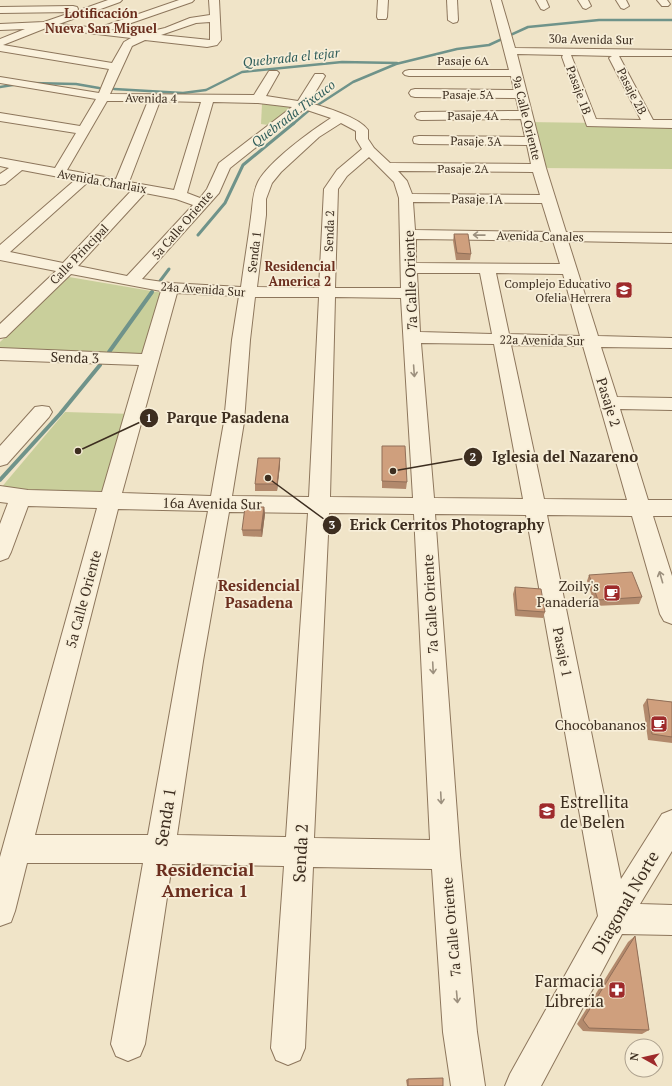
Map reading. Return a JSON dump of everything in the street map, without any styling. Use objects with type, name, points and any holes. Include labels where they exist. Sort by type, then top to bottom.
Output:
[{"type":"street","points":[[0,10],[24,0]]},
{"type":"street","points":[[0,43],[117,0]]},
{"type":"street","points":[[98,31],[189,0]]},
{"type":"street","points":[[0,27],[46,25],[203,44],[213,43],[216,40],[214,0]]},
{"type":"street","points":[[382,17],[383,0]]},
{"type":"street","points":[[452,0],[453,20]]},
{"type":"street","name":"9a Calle Oriente","points":[[496,0],[516,73],[539,168],[560,236]]},
{"type":"street","points":[[0,10],[90,9]]},
{"type":"street","points":[[59,173],[103,97],[128,44],[142,37],[170,30],[194,20],[215,18]]},
{"type":"street","name":"30a Avenida Sur","points":[[509,46],[567,57],[615,58],[628,55]]},
{"type":"street","name":"30a Avenida Sur","points":[[509,46],[669,59]]},
{"type":"street","points":[[0,48],[116,67]]},
{"type":"street","name":"Pasaje 1B","points":[[567,57],[590,123],[649,124]]},
{"type":"street","name":"Pasaje 2B","points":[[615,58],[649,124]]},
{"type":"street","points":[[259,114],[260,99],[273,73]]},
{"type":"street","name":"Pasaje 6A","points":[[409,73],[516,73]]},
{"type":"street","points":[[310,107],[320,76]]},
{"type":"street","name":"Avenida 4","points":[[0,80],[103,97],[260,99],[310,107]]},
{"type":"street","name":"Pasaje 5A","points":[[415,93],[520,94]]},
{"type":"street","points":[[122,184],[159,98]]},
{"type":"street","points":[[179,195],[208,99]]},
{"type":"street","name":"7a Calle Oriente","points":[[310,107],[332,113],[360,128],[363,134],[362,139],[369,150],[400,181],[406,198],[409,294],[424,505],[445,855],[460,1032],[468,1086]]},
{"type":"street","name":"5a Calle Oriente","points":[[131,282],[214,190],[224,166],[254,142],[310,107]]},
{"type":"street","name":"Pasaje 4A","points":[[421,116],[525,115]]},
{"type":"street","points":[[0,117],[84,130]]},
{"type":"street","name":"Senda 1","points":[[128,1044],[191,661],[234,422],[241,340],[259,215],[259,199],[265,182],[276,169],[314,134],[341,118]]},
{"type":"street","points":[[649,124],[672,124]]},
{"type":"street","points":[[254,142],[257,128]]},
{"type":"street","name":"Pasaje 3A","points":[[419,140],[532,141]]},
{"type":"street","name":"Senda 2","points":[[288,1048],[319,504],[331,189],[342,173],[369,150]]},
{"type":"street","name":"Avenida Charlaix","points":[[0,162],[179,195],[202,203]]},
{"type":"street","points":[[0,181],[19,166]]},
{"type":"street","name":"Pasaje 2A","points":[[386,167],[539,168]]},
{"type":"street","points":[[0,254],[85,178]]},
{"type":"street","name":"Calle Principal","points":[[15,317],[66,270],[142,188]]},
{"type":"street","name":"Pasaje 1A","points":[[406,198],[548,199]]},
{"type":"street","name":"Avenida Canales","points":[[408,234],[672,238]]},
{"type":"street","name":"Pasaje 2","points":[[560,236],[568,269],[610,403],[672,614]]},
{"type":"street","name":"24a Avenida Sur","points":[[0,254],[66,270],[170,288],[249,292],[409,294]]},
{"type":"street","points":[[409,268],[568,269]]},
{"type":"street","name":"Pasaje 1","points":[[487,268],[500,339],[535,506],[614,918]]},
{"type":"street","name":"5a Calle Oriente","points":[[0,911],[110,500],[170,288]]},
{"type":"street","points":[[0,325],[15,317]]},
{"type":"street","points":[[0,332],[15,317]]},
{"type":"street","name":"22a Avenida Sur","points":[[412,337],[672,343]]},
{"type":"street","name":"Senda 3","points":[[0,354],[149,360]]},
{"type":"street","points":[[610,403],[672,404]]},
{"type":"street","points":[[0,459],[42,412]]},
{"type":"street","points":[[0,552],[10,495]]},
{"type":"street","name":"16a Avenida Sur","points":[[10,495],[220,504],[672,508]]},
{"type":"street","name":"Diagonal Norte","points":[[522,1086],[614,918],[672,824]]},
{"type":"street","points":[[17,849],[160,849],[445,855]]},
{"type":"street","points":[[614,918],[672,920]]},
{"type":"green space","points":[[262,104],[291,107],[268,125],[261,124]]},
{"type":"green space","points":[[526,122],[672,124],[672,169],[539,168]]},
{"type":"green space","points":[[69,277],[163,293],[145,356],[0,350],[0,342]]},
{"type":"green space","points":[[65,412],[134,414],[110,500],[0,489]]},
{"type":"building","points":[[454,234],[468,234],[471,254],[457,253]]},
{"type":"building","points":[[382,446],[405,446],[407,482],[382,481]]},
{"type":"building","points":[[258,458],[280,458],[277,484],[255,484]]},
{"type":"building","points":[[245,507],[264,507],[261,530],[242,530]]},
{"type":"building","name":"Zoily's Panadería","points":[[632,572],[642,597],[598,600],[589,575]]},
{"type":"building","points":[[515,587],[541,589],[545,612],[517,610]]},
{"type":"building","name":"Chocobananos","points":[[647,699],[672,702],[672,737],[652,734]]},
{"type":"building","name":"Farmacia Libreria","points":[[635,936],[649,1030],[589,1028],[583,1020]]},
{"type":"building","points":[[443,1078],[443,1086],[408,1086],[408,1079]]},
{"type":"waterway","name":"Quebrada Tixcuco","points":[[293,124],[307,112],[353,82],[396,64],[457,49],[489,45],[528,27],[599,20],[672,20]]},
{"type":"waterway","name":"Quebrada el tejar","points":[[114,89],[183,93],[206,90],[242,72],[342,62],[397,63]]},
{"type":"waterway","name":"Quebrada el tejar","points":[[31,83],[76,84],[99,88]]},
{"type":"waterway","name":"Quebrada el tejar","points":[[0,87],[19,84]]},
{"type":"waterway","name":"Quebrada Tixcuco","points":[[198,235],[225,203],[243,165],[294,123]]},
{"type":"waterway","name":"Quebrada Tixcuco","points":[[160,281],[169,269]]},
{"type":"waterway","name":"Quebrada Tixcuco","points":[[109,352],[152,292]]},
{"type":"waterway","name":"Quebrada Tixcuco","points":[[0,480],[60,414],[100,365]]},
{"type":"place","name":"Complejo Educativo Ofelia Herrera","points":[[624,290]]},
{"type":"place","name":"Parque Pasadena","points":[[78,451]]},
{"type":"place","name":"Iglesia del Nazareno","points":[[393,471]]},
{"type":"place","name":"Erick Cerritos Photography","points":[[268,478]]},
{"type":"place","name":"Zoily's Panadería","points":[[612,593]]},
{"type":"place","name":"Chocobananos","points":[[659,724]]},
{"type":"place","name":"Estrellita de Belen","points":[[547,811]]},
{"type":"place","name":"Farmacia Libreria","points":[[617,990]]},
{"type":"district","name":"Lotificación Nueva San Miguel","points":[[101,20]]},
{"type":"district","name":"Residencial America 2","points":[[300,274]]},
{"type":"district","name":"Residencial Pasadena","points":[[259,594]]},
{"type":"district","name":"Residencial America 1","points":[[205,879]]}]
